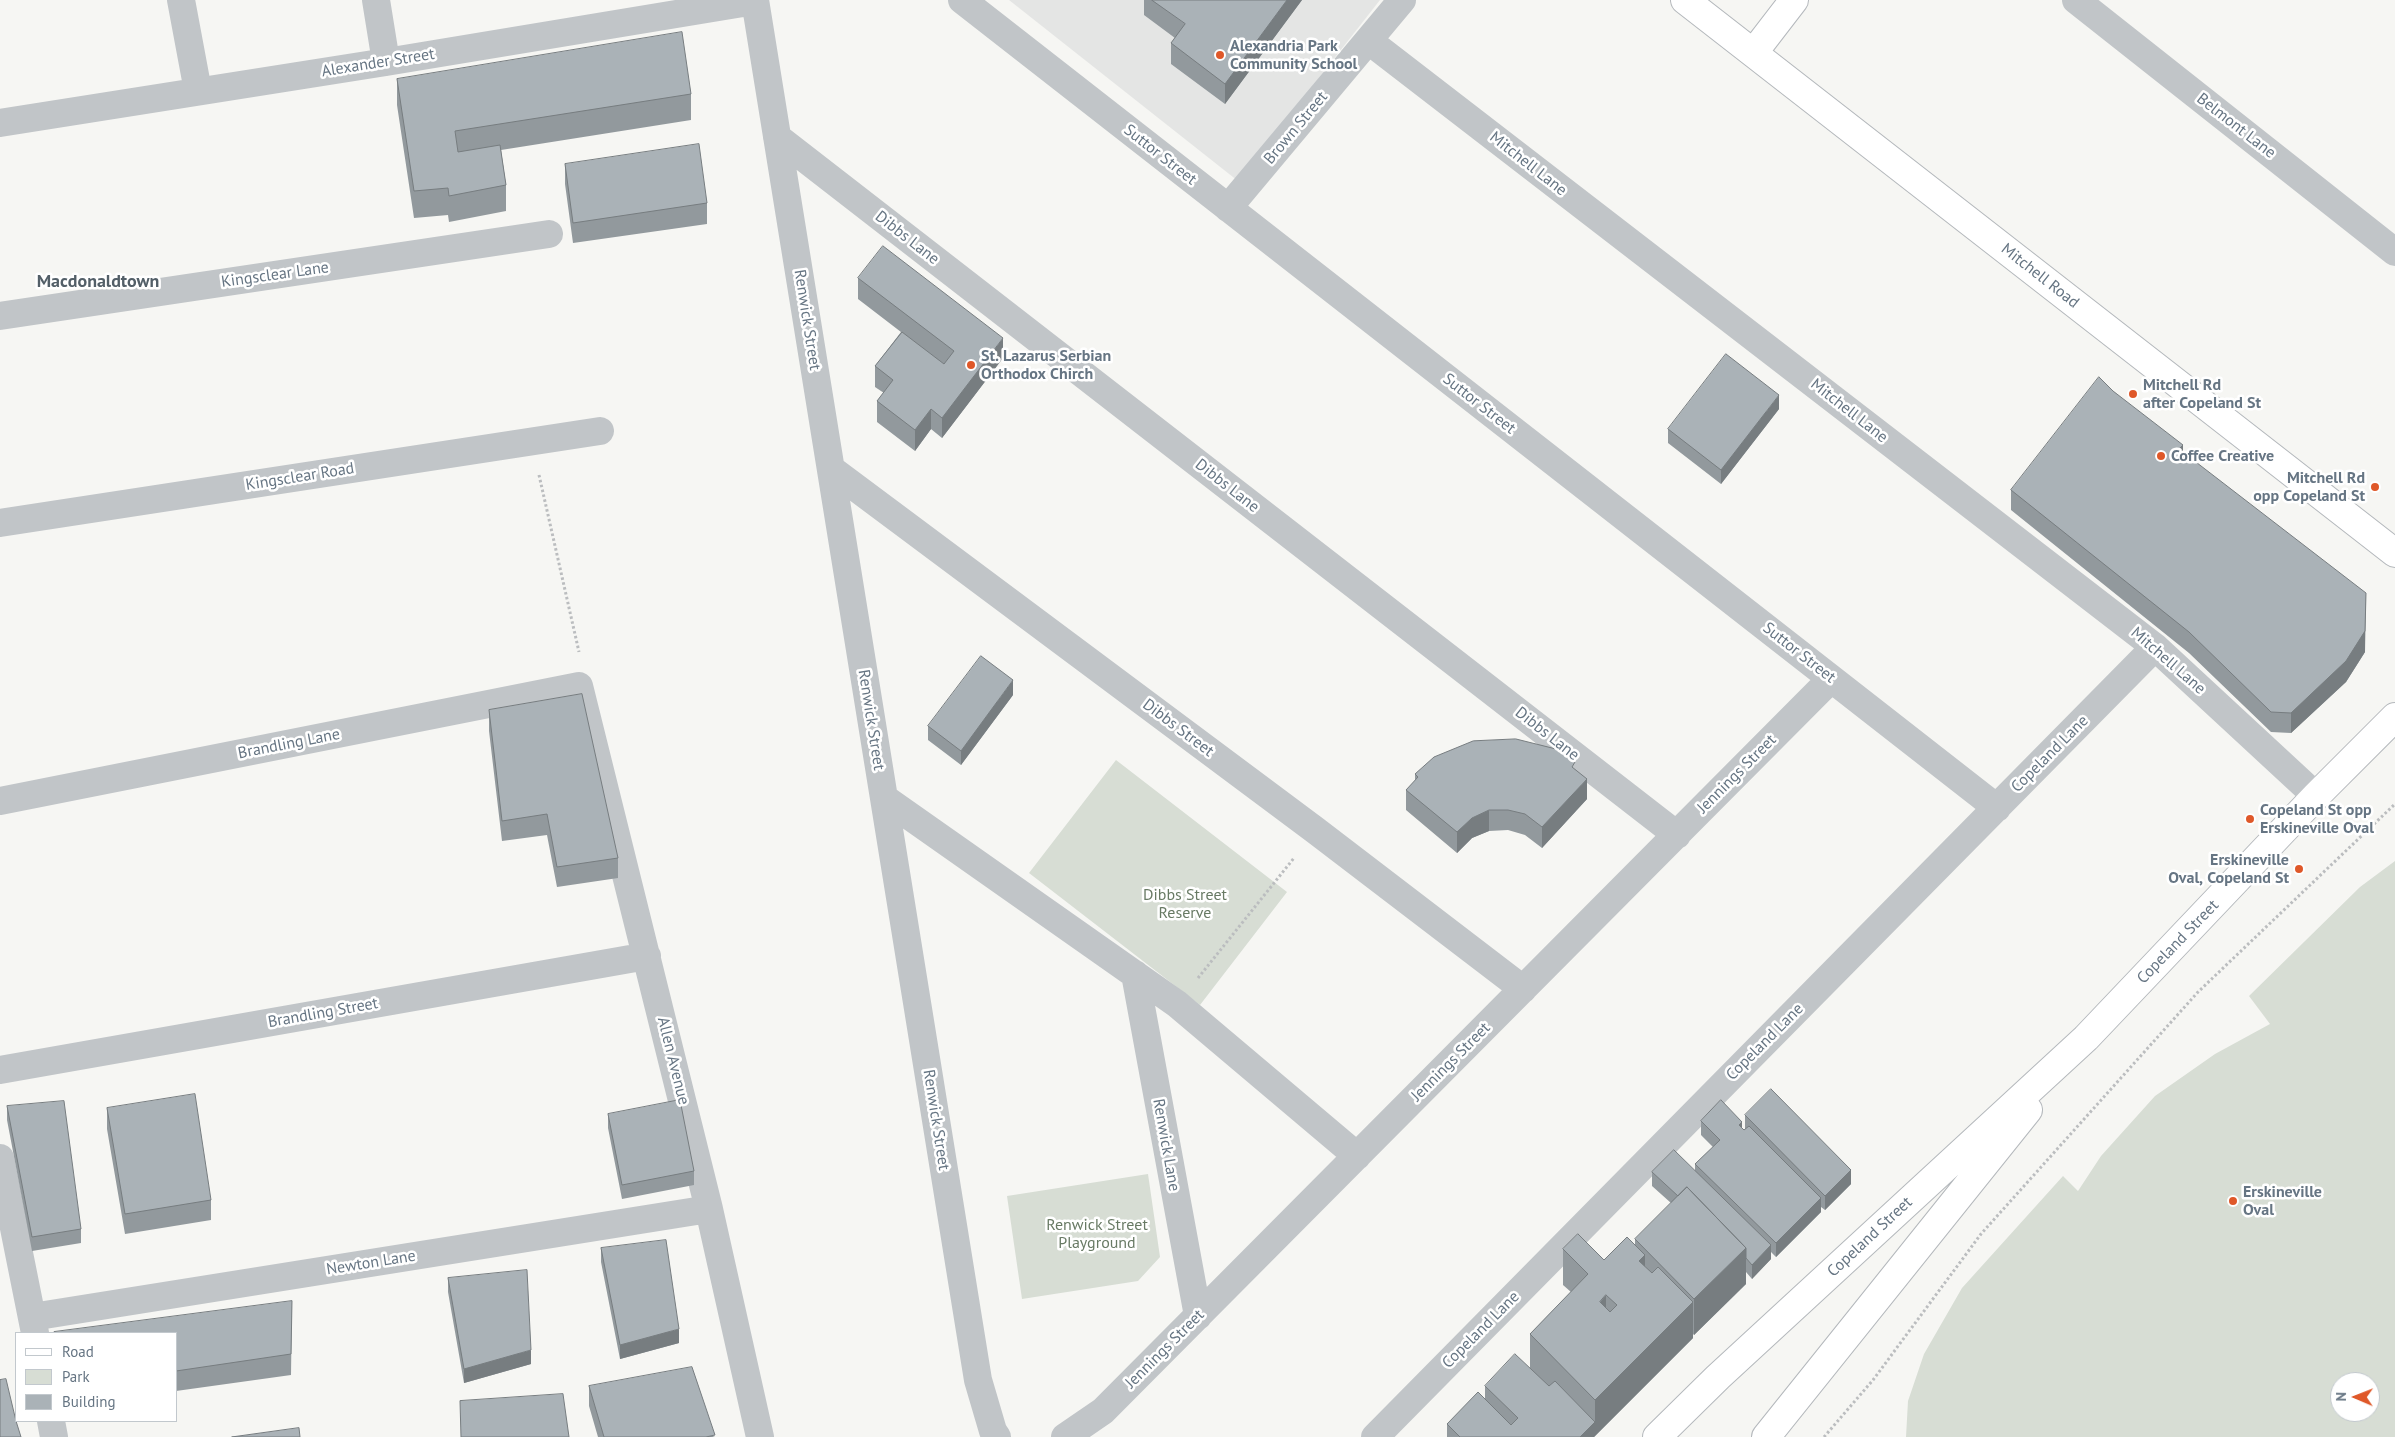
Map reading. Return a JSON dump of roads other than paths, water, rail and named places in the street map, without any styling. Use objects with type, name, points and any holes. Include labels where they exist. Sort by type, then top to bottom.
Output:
[{"type":"main road","name":"Mitchell Road","points":[[1685,0],[2395,553]]},
{"type":"main road","points":[[1754,52],[1794,0]]},
{"type":"main road","name":"Copeland Street","points":[[1657,1437],[1718,1377],[2086,1038],[2316,796],[2395,717]]},
{"type":"main road","name":"Copeland Street","points":[[1766,1437],[2086,1038]]},
{"type":"street","points":[[181,0],[198,91]]},
{"type":"street","points":[[376,0],[386,62]]},
{"type":"street","name":"Alexander Street","points":[[0,123],[386,62],[755,0]]},
{"type":"street","name":"Renwick Street","points":[[755,0],[978,1380],[993,1431],[997,1437]]},
{"type":"street","name":"Suttor Street","points":[[962,0],[1997,808]]},
{"type":"street","name":"Brown Street","points":[[1228,208],[1402,0]]},
{"type":"street","name":"Belmont Lane","points":[[2076,0],[2395,252]]},
{"type":"street","name":"Mitchell Lane","points":[[1369,41],[2155,648],[2316,796]]},
{"type":"street","name":"Dibbs Lane","points":[[777,137],[1677,835]]},
{"type":"street","name":"Kingsclear Lane","points":[[0,316],[549,234]]},
{"type":"street","name":"Kingsclear Road","points":[[0,523],[600,431]]},
{"type":"street","name":"Dibbs Street","points":[[831,470],[1315,830],[1523,989]]},
{"type":"street","name":"Copeland Lane","points":[[1375,1437],[2155,648]]},
{"type":"street","name":"Jennings Street","points":[[1065,1437],[1103,1411],[1831,679]]},
{"type":"street","name":"Brandling Lane","points":[[0,802],[579,686]]},
{"type":"street","name":"Allen Avenue","points":[[579,686],[709,1209],[760,1437]]},
{"type":"street","points":[[884,798],[1177,1004],[1357,1156]]},
{"type":"street","name":"Brandling Street","points":[[0,1070],[647,956]]},
{"type":"street","name":"Renwick Lane","points":[[1135,974],[1198,1316]]},
{"type":"street","points":[[0,1158],[33,1325]]},
{"type":"street","name":"Newton Lane","points":[[33,1325],[709,1209]]},
{"type":"street","points":[[51,1422],[54,1437]]},
{"type":"place","name":"Alexandria Park Community School","points":[[1220,55]]},
{"type":"place","name":"St. Lazarus Serbian Orthodox Chirch","points":[[971,365]]},
{"type":"place","name":"Mitchell Rd after Copeland St","points":[[2133,394]]},
{"type":"place","name":"Coffee Creative","points":[[2161,456]]},
{"type":"place","name":"Mitchell Rd opp Copeland St","points":[[2375,487]]},
{"type":"place","name":"Copeland St opp Erskineville Oval","points":[[2250,819]]},
{"type":"place","name":"Erskineville Oval, Copeland St","points":[[2299,869]]},
{"type":"place","name":"Erskineville Oval","points":[[2233,1201]]},
{"type":"district","name":"Macdonaldtown","points":[[98,282]]},
{"type":"park label","name":"Dibbs Street Reserve","points":[[1185,904]]},
{"type":"park label","name":"Renwick Street Playground","points":[[1097,1234]]}]
